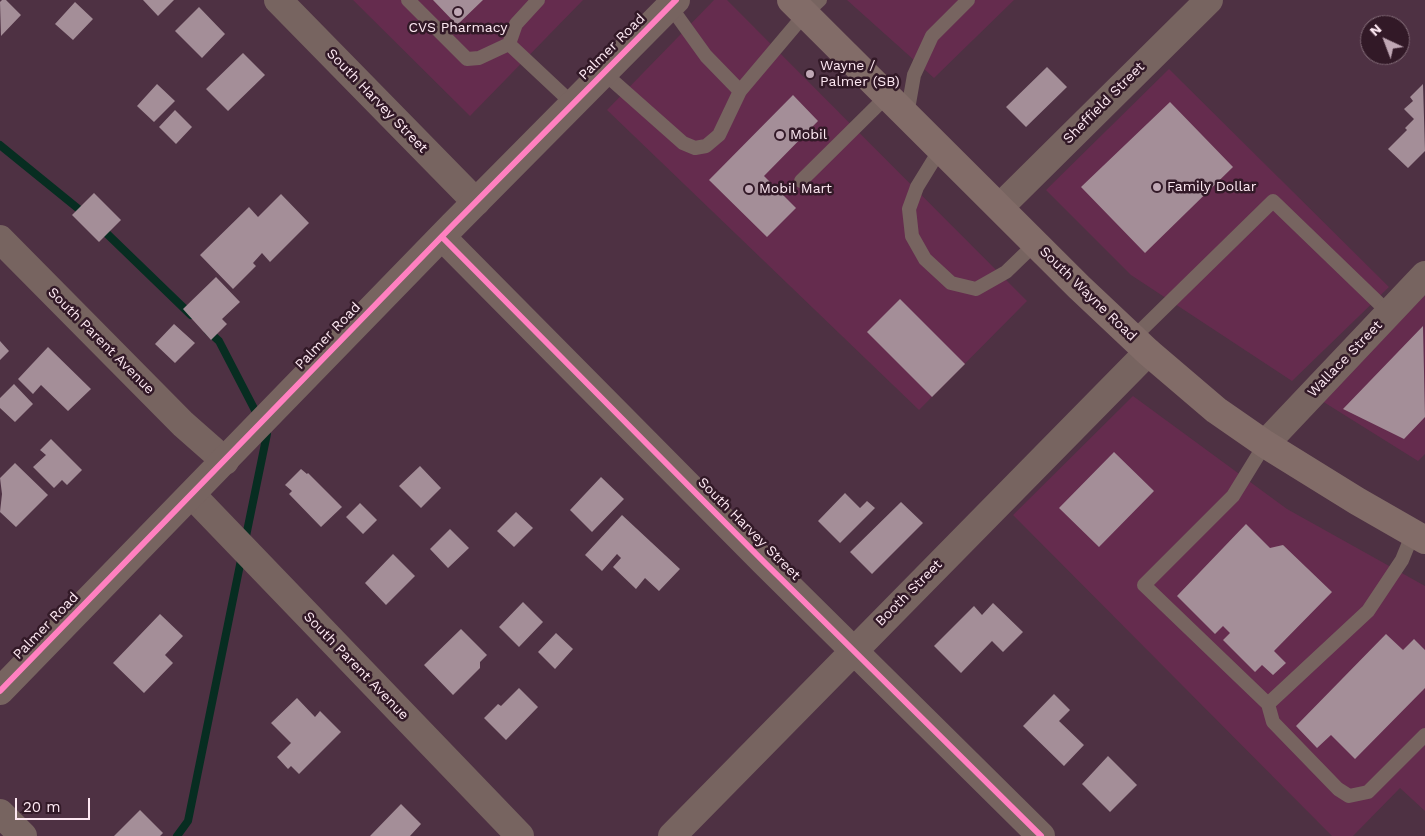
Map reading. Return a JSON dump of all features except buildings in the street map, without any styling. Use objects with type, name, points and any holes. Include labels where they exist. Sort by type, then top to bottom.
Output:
[{"type":"main road","name":"South Wayne Road","points":[[805,5],[887,96],[1036,243],[1141,345],[1216,410],[1265,444],[1356,501],[1419,536]]},
{"type":"street","name":"South Harvey Street","points":[[278,0],[476,202]]},
{"type":"street","name":"Sheffield Street","points":[[1000,206],[1209,0]]},
{"type":"street","name":"Palmer Road","points":[[0,691],[192,496],[476,202],[673,3]]},
{"type":"street","name":"South Harvey Street","points":[[442,237],[535,333],[1041,836]]},
{"type":"street","name":"South Parent Avenue","points":[[0,239],[183,424],[225,461]]},
{"type":"street","name":"Wallace Street","points":[[1265,444],[1425,275]]},
{"type":"street","name":"Booth Street","points":[[672,836],[854,650],[1141,345]]},
{"type":"street","name":"South Parent Avenue","points":[[192,496],[520,836]]},
{"type":"street","points":[[0,814],[23,836]]},
{"type":"lane","points":[[408,0],[467,59],[479,58],[509,44],[516,24],[538,0]]},
{"type":"lane","points":[[907,115],[914,75],[932,36],[961,2]]},
{"type":"lane","points":[[673,3],[706,56],[740,91]]},
{"type":"lane","points":[[604,73],[683,143],[695,148],[706,146],[718,135],[740,91],[805,5]]},
{"type":"lane","points":[[509,44],[573,104]]},
{"type":"lane","points":[[801,181],[887,96]]},
{"type":"lane","points":[[941,148],[917,187],[909,209],[912,236],[925,259],[951,283],[976,289],[1006,272],[1036,243]]},
{"type":"lane","points":[[1141,345],[1273,202],[1389,313]]},
{"type":"lane","points":[[1265,444],[1233,496],[1144,585],[1268,704],[1273,722],[1338,790],[1349,796],[1368,792],[1425,736]]},
{"type":"lane","points":[[1268,704],[1368,611],[1419,536]]},
{"type":"shaded area","points":[[353,0],[583,0],[470,116]]},
{"type":"shaded area","points":[[714,0],[727,0],[1027,301],[919,410],[607,110]]},
{"type":"shaded area","points":[[847,0],[1014,0],[934,78]]},
{"type":"shaded area","points":[[1169,69],[1389,287],[1292,381],[1131,275],[1046,190]]},
{"type":"shaded area","points":[[1425,295],[1425,454],[1418,461],[1322,401]]},
{"type":"shaded area","points":[[1133,396],[1287,509],[1425,586],[1425,811],[1400,788],[1353,836],[1332,836],[1013,515]]},
{"type":"waterway","points":[[0,145],[86,215]]},
{"type":"waterway","points":[[100,227],[191,315]]},
{"type":"waterway","points":[[208,331],[219,341],[259,418]]},
{"type":"waterway","points":[[245,541],[267,434],[264,428]]},
{"type":"waterway","points":[[177,836],[188,821],[242,555]]},
{"type":"cycle path","points":[[0,691],[453,225],[676,0]]},
{"type":"cycle path","points":[[442,237],[764,562],[1041,836]]},
{"type":"place","name":"CVS Pharmacy","points":[[458,12]]},
{"type":"place","name":"Wayne / Palmer (SB)","points":[[810,74]]},
{"type":"place","name":"Mobil","points":[[780,135]]},
{"type":"place","name":"Family Dollar","points":[[1157,187]]},
{"type":"place","name":"Mobil Mart","points":[[749,189]]}]
